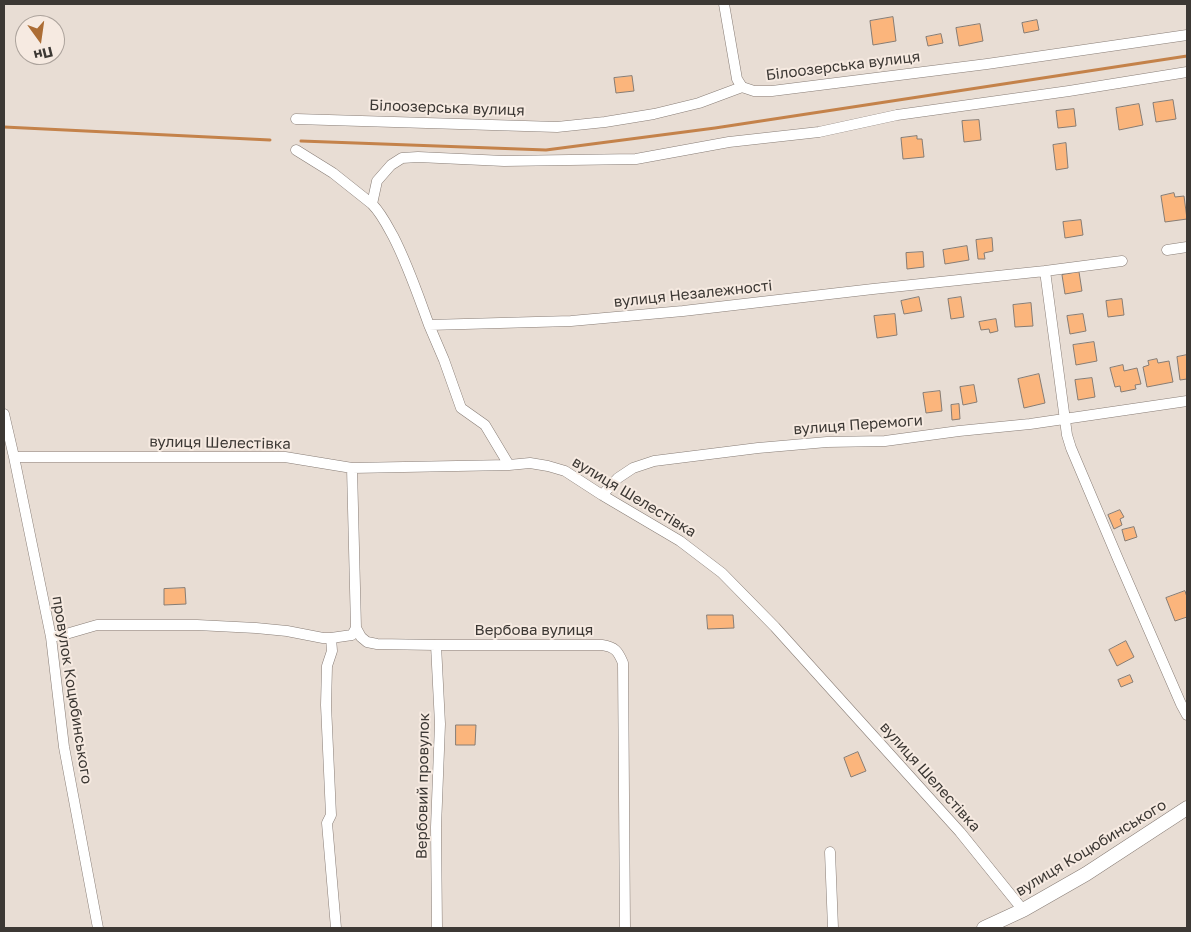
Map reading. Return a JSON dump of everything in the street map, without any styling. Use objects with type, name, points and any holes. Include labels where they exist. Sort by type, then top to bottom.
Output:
[{"type":"street","points":[[724,4],[737,79],[742,87]]},
{"type":"street","name":"Білоозерська вулиця","points":[[296,119],[557,127],[654,114],[699,103],[742,87],[754,91],[772,91],[978,65],[1187,35]]},
{"type":"street","points":[[372,204],[377,182],[391,165],[402,158],[504,161],[636,158],[729,142],[819,132],[897,115],[1187,72]]},
{"type":"street","points":[[296,150],[332,173],[377,209],[400,250],[444,360],[460,408],[485,424],[509,465]]},
{"type":"street","points":[[1167,250],[1187,247]]},
{"type":"street","name":"вулиця Незалежності","points":[[429,325],[571,321],[693,310],[1122,261]]},
{"type":"street","points":[[1045,271],[1067,434],[1071,448],[1187,715]]},
{"type":"street","name":"вулиця Перемоги","points":[[602,495],[618,478],[633,468],[654,460],[817,443],[885,442],[959,431],[1030,424],[1187,401]]},
{"type":"street","name":"провулок Коцюбинського","points":[[4,414],[7,440],[14,457],[51,637],[64,746],[98,928]]},
{"type":"street","name":"вулиця Шелестівка","points":[[14,457],[285,457],[352,468],[530,463],[565,471],[680,541],[722,573],[775,627],[960,832],[1023,910]]},
{"type":"street","points":[[51,637],[97,625],[179,625],[256,628],[287,631],[323,638],[352,635],[356,628],[352,468]]},
{"type":"street","name":"Вербова вулиця","points":[[356,628],[367,642],[377,644],[602,645],[611,646],[619,653],[623,663],[625,928]]},
{"type":"street","points":[[332,638],[332,652],[327,666],[326,706],[331,815],[327,824],[336,928]]},
{"type":"street","name":"Вербовий провулок","points":[[436,645],[440,724],[436,827],[437,928]]},
{"type":"street","name":"вулиця Коцюбинського","points":[[984,928],[1023,910],[1086,874],[1187,808]]},
{"type":"street","points":[[830,852],[833,928]]},
{"type":"building","points":[[893,17],[896,41],[873,45],[870,21]]},
{"type":"building","points":[[1037,20],[1039,30],[1024,33],[1022,23]]},
{"type":"building","points":[[980,24],[983,41],[959,46],[956,28]]},
{"type":"building","points":[[941,34],[943,43],[928,46],[926,37]]},
{"type":"building","points":[[632,76],[634,91],[616,93],[614,78]]},
{"type":"building","points":[[1173,100],[1176,119],[1156,122],[1153,103]]},
{"type":"building","points":[[1139,104],[1143,125],[1119,130],[1116,108]]},
{"type":"building","points":[[1074,109],[1076,126],[1058,128],[1056,111]]},
{"type":"building","points":[[979,120],[981,140],[964,142],[962,121]]},
{"type":"building","points":[[917,136],[917,139],[922,139],[924,157],[903,159],[901,138]]},
{"type":"building","points":[[1066,143],[1068,168],[1056,170],[1053,145]]},
{"type":"building","points":[[1174,193],[1175,197],[1184,196],[1187,219],[1165,222],[1161,196]]},
{"type":"building","points":[[1081,220],[1083,235],[1065,238],[1063,222]]},
{"type":"building","points":[[992,238],[993,251],[984,253],[985,259],[978,259],[976,240]]},
{"type":"building","points":[[967,246],[969,260],[945,264],[943,250]]},
{"type":"building","points":[[923,252],[924,267],[907,269],[906,253]]},
{"type":"building","points":[[1079,272],[1082,291],[1065,294],[1062,275]]},
{"type":"building","points":[[919,297],[922,311],[904,314],[901,301]]},
{"type":"building","points":[[961,297],[964,317],[951,319],[948,299]]},
{"type":"building","points":[[1122,299],[1124,315],[1108,317],[1106,301]]},
{"type":"building","points":[[1031,303],[1033,326],[1015,327],[1013,305]]},
{"type":"building","points":[[895,314],[897,335],[877,338],[874,316]]},
{"type":"building","points":[[1083,314],[1086,331],[1070,334],[1067,316]]},
{"type":"building","points":[[996,319],[998,331],[990,333],[989,329],[981,330],[979,322]]},
{"type":"building","points":[[1094,342],[1097,361],[1076,365],[1073,345]]},
{"type":"building","points":[[1187,355],[1187,379],[1180,380],[1177,357]]},
{"type":"building","points":[[1157,359],[1158,363],[1169,361],[1173,382],[1147,387],[1143,367],[1149,365],[1148,361]]},
{"type":"building","points":[[1123,365],[1124,371],[1137,368],[1141,384],[1135,385],[1136,389],[1121,392],[1120,386],[1115,387],[1110,368]]},
{"type":"building","points":[[1039,374],[1045,403],[1024,408],[1018,379]]},
{"type":"building","points":[[1092,378],[1095,397],[1078,400],[1075,380]]},
{"type":"building","points":[[974,385],[977,402],[963,405],[960,387]]},
{"type":"building","points":[[940,391],[942,411],[926,413],[923,393]]},
{"type":"building","points":[[959,404],[960,419],[952,420],[951,405]]},
{"type":"building","points":[[1120,510],[1124,517],[1120,519],[1122,525],[1114,529],[1108,515]]},
{"type":"building","points":[[1134,527],[1137,537],[1125,541],[1122,530]]},
{"type":"building","points":[[185,588],[186,604],[164,605],[164,589]]},
{"type":"building","points":[[1185,591],[1187,597],[1187,617],[1175,621],[1166,598]]},
{"type":"building","points":[[707,615],[733,615],[734,628],[708,629]]},
{"type":"building","points":[[1126,641],[1134,657],[1117,666],[1109,650]]},
{"type":"building","points":[[1130,675],[1133,682],[1121,687],[1118,680]]},
{"type":"building","points":[[456,725],[476,725],[475,745],[456,745]]},
{"type":"building","points":[[858,752],[866,771],[851,777],[844,758]]},
{"type":"waterway","points":[[301,141],[546,150],[715,128],[1187,56]]},
{"type":"waterway","points":[[4,127],[270,140]]}]
